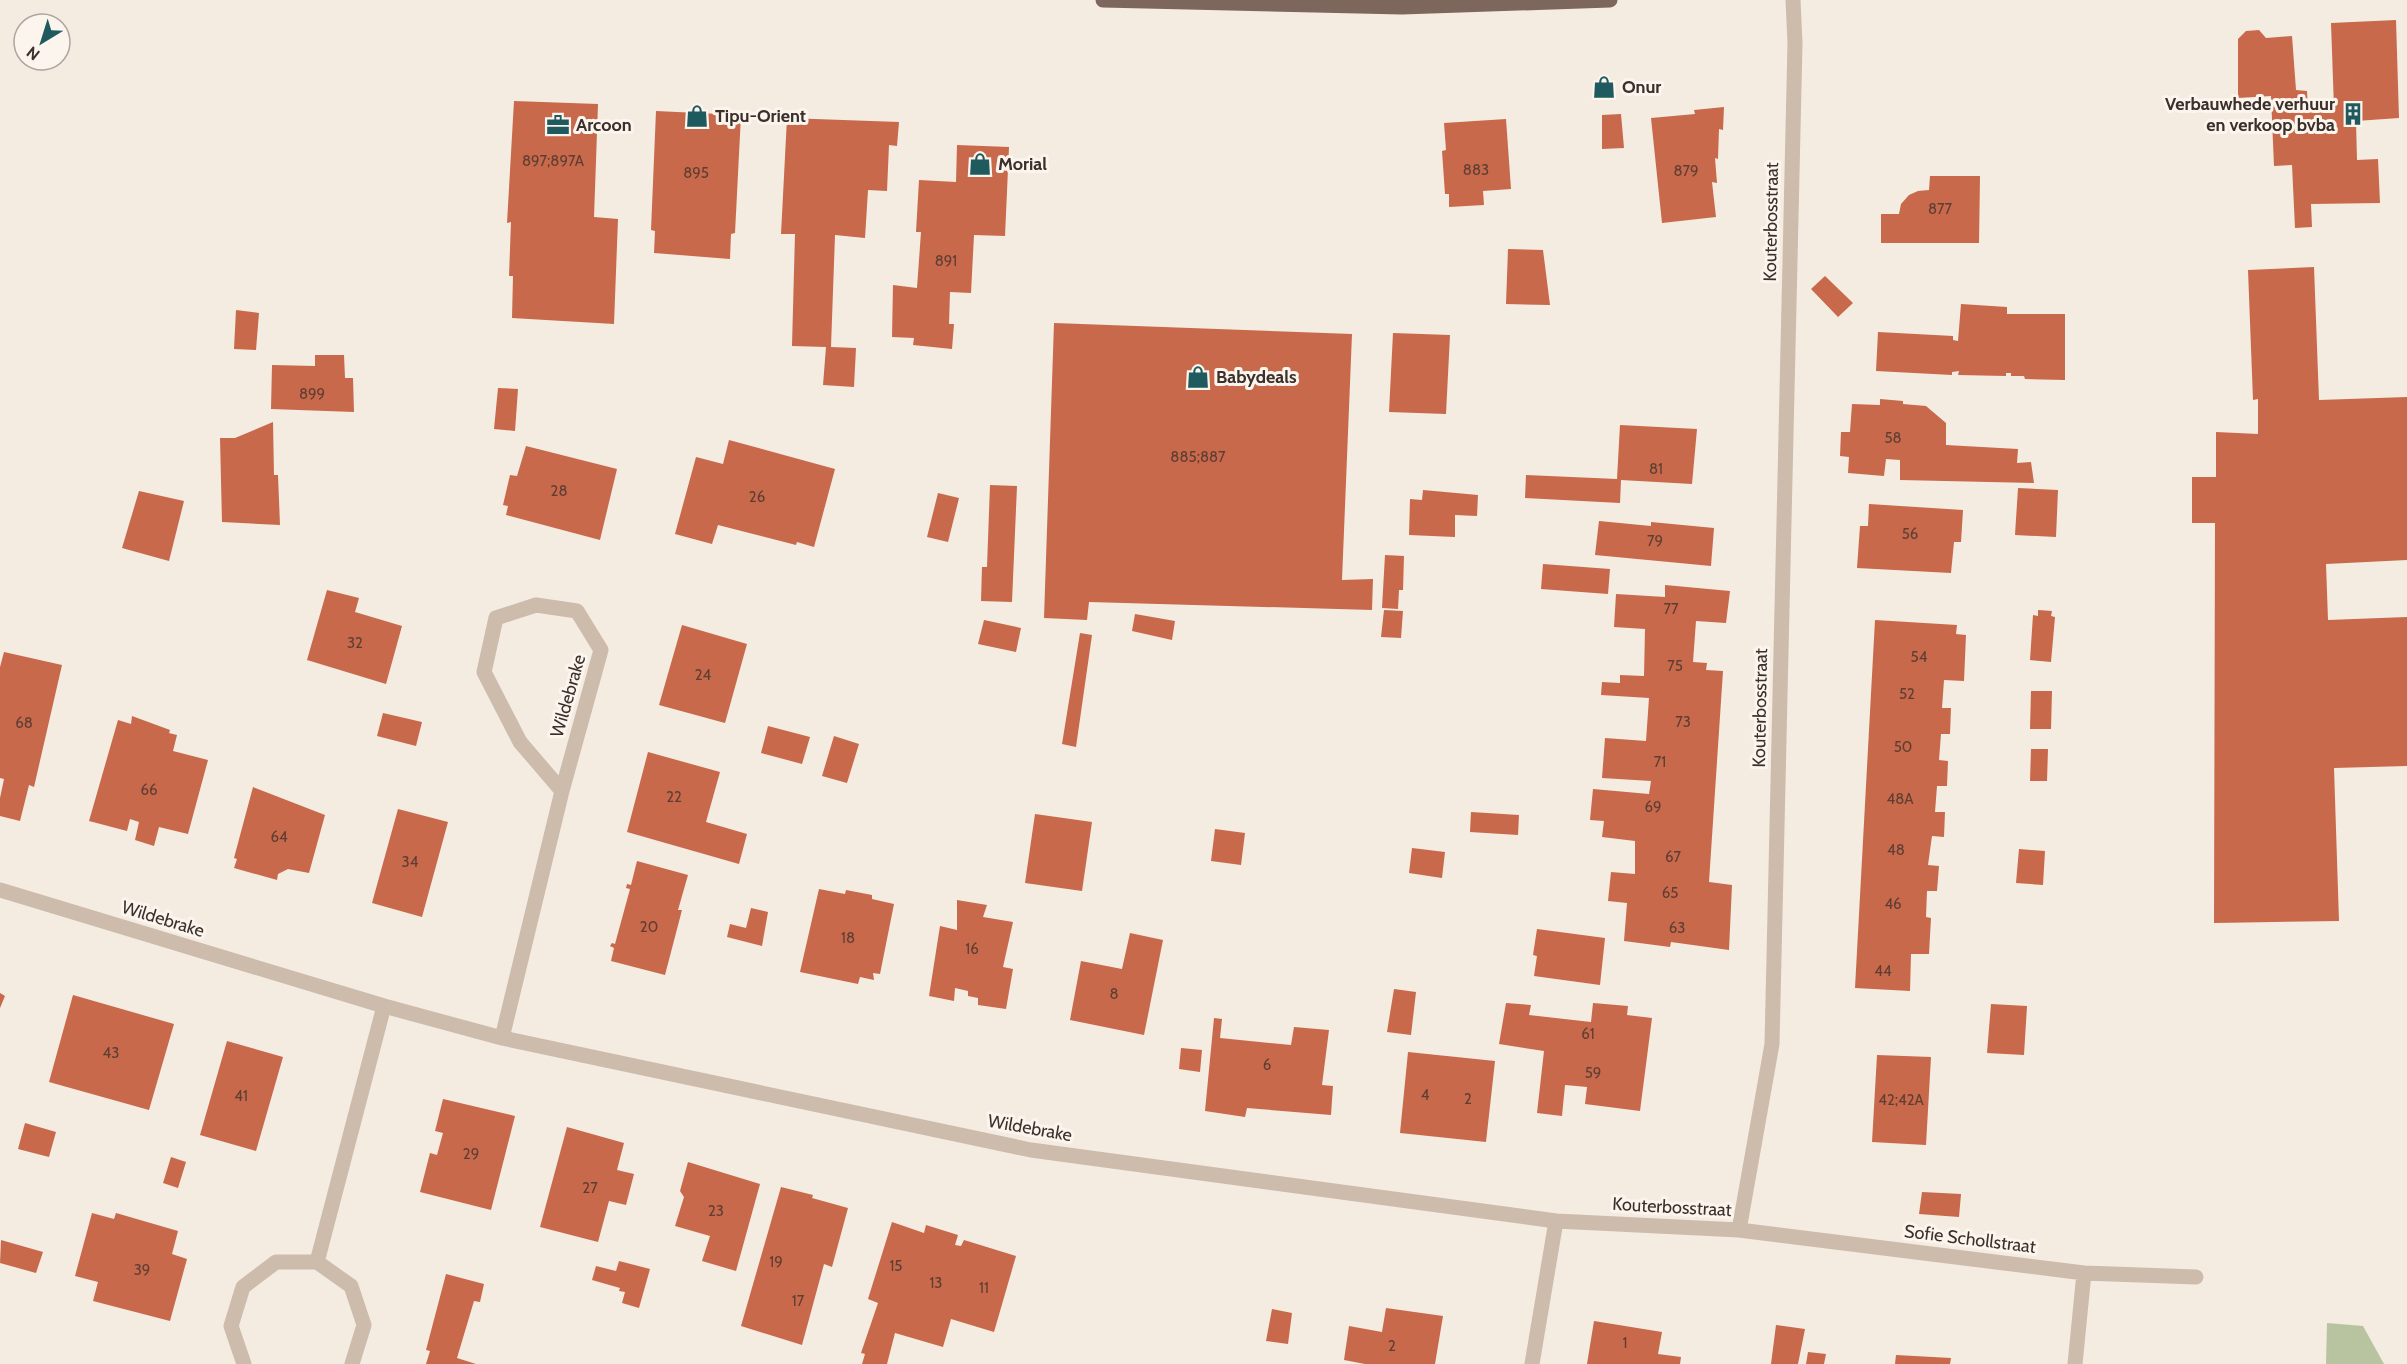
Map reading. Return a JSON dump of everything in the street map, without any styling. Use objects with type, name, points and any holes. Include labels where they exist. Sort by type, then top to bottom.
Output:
[{"type":"main road","points":[[1103,0],[1402,7],[1610,0]]},
{"type":"street","name":"Kouterbosstraat","points":[[1556,1221],[1739,1230],[1772,1044],[1795,55],[1793,0]]},
{"type":"street","name":"Wildebrake","points":[[502,1038],[561,791],[601,650],[577,611],[536,605],[496,618],[484,672],[520,742],[561,791]]},
{"type":"street","name":"Wildebrake","points":[[0,890],[384,1006],[502,1038],[1030,1150],[1556,1221]]},
{"type":"street","points":[[317,1262],[384,1006]]},
{"type":"street","points":[[1532,1364],[1556,1221]]},
{"type":"street","name":"Sofie Schollstraat","points":[[1739,1230],[2084,1273],[2196,1277]]},
{"type":"street","points":[[244,1364],[231,1326],[243,1287],[276,1262],[317,1262],[351,1286],[364,1325],[352,1364]]},
{"type":"street","points":[[2075,1364],[2084,1273]]},
{"type":"green space","points":[[2327,1323],[2363,1326],[2384,1364],[2326,1364]]},
{"type":"building","name":"Verbauwhede verhuur en verkoop bvba","points":[[2396,20],[2399,118],[2356,121],[2357,160],[2378,159],[2380,203],[2311,204],[2312,227],[2295,228],[2292,165],[2274,166],[2271,96],[2238,98],[2238,39],[2246,31],[2259,30],[2266,38],[2292,36],[2296,90],[2307,91],[2308,109],[2334,108],[2331,23]]},
{"type":"building","points":[[514,101],[598,104],[594,217],[618,219],[614,324],[512,318],[513,276],[509,276],[511,222],[507,223]]},
{"type":"building","points":[[1724,107],[1723,130],[1719,129],[1718,159],[1715,158],[1717,183],[1712,182],[1716,217],[1662,223],[1651,118],[1695,114],[1694,110]]},
{"type":"building","points":[[656,111],[741,115],[735,233],[731,234],[730,259],[654,253],[655,231],[651,230]]},
{"type":"building","points":[[1621,114],[1624,148],[1602,149],[1602,115]]},
{"type":"building","points":[[787,118],[899,122],[897,146],[889,145],[887,191],[868,190],[865,238],[835,235],[831,347],[856,348],[854,387],[823,385],[826,347],[792,346],[795,234],[781,234]]},
{"type":"building","points":[[1506,119],[1511,189],[1483,191],[1484,205],[1449,207],[1449,194],[1445,194],[1442,151],[1446,150],[1444,123]]},
{"type":"building","points":[[957,145],[1009,147],[1005,236],[974,235],[971,293],[950,292],[949,324],[954,324],[952,349],[913,345],[914,338],[892,337],[893,285],[917,288],[921,232],[916,232],[919,180],[956,182]]},
{"type":"building","points":[[1930,176],[1980,176],[1979,243],[1881,243],[1881,214],[1899,214],[1901,204],[1909,195],[1929,190]]},
{"type":"building","points":[[1508,249],[1543,250],[1550,305],[1506,304]]},
{"type":"building","points":[[2314,267],[2319,400],[2407,397],[2407,560],[2326,564],[2328,620],[2407,617],[2407,766],[2334,768],[2339,921],[2214,923],[2215,523],[2192,523],[2192,477],[2216,477],[2216,432],[2258,434],[2258,399],[2253,400],[2248,270]]},
{"type":"building","points":[[1825,276],[1853,303],[1838,317],[1811,289]]},
{"type":"building","points":[[1961,304],[2007,307],[2007,314],[2065,314],[2065,380],[2025,379],[2024,376],[2011,376],[2011,373],[2006,373],[2006,376],[1958,375],[1959,371],[1952,372],[1952,375],[1876,371],[1878,332],[1953,336],[1953,340],[1958,341]]},
{"type":"building","points":[[236,310],[259,313],[256,350],[234,349]]},
{"type":"building","points":[[1054,323],[1352,334],[1342,580],[1373,579],[1372,610],[1089,602],[1087,620],[1044,618]]},
{"type":"building","points":[[1393,333],[1450,335],[1446,414],[1389,412]]},
{"type":"building","points":[[315,355],[344,355],[345,378],[353,378],[354,412],[271,409],[272,365],[315,366]]},
{"type":"building","points":[[498,388],[518,389],[515,431],[494,429]]},
{"type":"building","points":[[1880,399],[1926,406],[1946,423],[1946,445],[2018,449],[2017,463],[2031,462],[2034,483],[1900,480],[1900,460],[1886,459],[1884,476],[1848,473],[1849,457],[1840,456],[1841,432],[1850,432],[1852,404],[1880,405]]},
{"type":"building","points":[[273,422],[274,475],[278,475],[280,525],[222,522],[220,438],[235,438]]},
{"type":"building","points":[[1620,425],[1697,429],[1692,484],[1621,480],[1620,503],[1525,498],[1526,475],[1617,479]]},
{"type":"building","points":[[729,440],[835,469],[814,547],[797,542],[796,545],[718,525],[712,544],[675,534],[696,457],[723,464]]},
{"type":"building","points":[[526,446],[617,469],[600,540],[506,515],[508,506],[503,505],[510,475],[517,476]]},
{"type":"building","points":[[990,485],[1017,486],[1012,602],[981,601],[982,567],[987,567]]},
{"type":"building","points":[[2018,488],[2058,490],[2056,537],[2015,535]]},
{"type":"building","points":[[1423,490],[1478,495],[1477,516],[1455,515],[1455,537],[1409,535],[1410,499],[1422,500]]},
{"type":"building","points":[[139,491],[184,501],[169,561],[122,548]]},
{"type":"building","points":[[938,493],[959,498],[948,542],[927,537]]},
{"type":"building","points":[[1869,504],[1963,510],[1961,542],[1954,542],[1951,573],[1857,568],[1860,526],[1868,526]]},
{"type":"building","points":[[1599,521],[1651,526],[1651,522],[1714,528],[1711,566],[1595,555]]},
{"type":"building","points":[[1385,555],[1404,556],[1403,590],[1399,590],[1398,609],[1382,608]]},
{"type":"building","points":[[1543,564],[1610,569],[1608,594],[1541,589]]},
{"type":"building","points":[[1665,585],[1730,591],[1726,623],[1696,621],[1693,662],[1707,663],[1706,670],[1723,671],[1709,882],[1732,885],[1729,950],[1671,942],[1670,947],[1624,941],[1627,903],[1608,901],[1611,872],[1635,874],[1635,841],[1602,837],[1604,821],[1590,820],[1593,789],[1649,794],[1651,781],[1602,778],[1605,738],[1646,741],[1649,698],[1601,695],[1602,682],[1620,683],[1620,675],[1644,676],[1645,629],[1614,627],[1616,594],[1665,597]]},
{"type":"building","points":[[327,590],[359,598],[355,612],[402,626],[386,684],[307,660]]},
{"type":"building","points":[[1384,610],[1403,611],[1401,638],[1381,637]]},
{"type":"building","points":[[2038,610],[2052,611],[2051,616],[2055,617],[2051,662],[2030,660],[2033,615],[2038,616]]},
{"type":"building","points":[[1135,614],[1175,621],[1172,640],[1132,631]]},
{"type":"building","points":[[984,620],[1021,628],[1016,652],[978,644]]},
{"type":"building","points":[[1875,620],[1957,625],[1956,634],[1966,635],[1964,681],[1944,680],[1942,708],[1951,708],[1950,734],[1941,734],[1939,760],[1948,761],[1947,786],[1937,786],[1935,812],[1945,812],[1944,837],[1932,836],[1928,865],[1939,866],[1937,891],[1927,891],[1926,917],[1931,918],[1929,954],[1911,954],[1910,991],[1855,988]]},
{"type":"building","points":[[682,625],[747,644],[725,723],[659,705]]},
{"type":"building","points":[[1080,633],[1092,635],[1076,747],[1062,744]]},
{"type":"building","points":[[4,652],[62,665],[34,787],[29,785],[20,821],[0,816],[0,798],[4,779],[0,778],[0,667]]},
{"type":"building","points":[[2031,691],[2052,691],[2051,729],[2030,729]]},
{"type":"building","points":[[383,713],[422,722],[416,746],[377,736]]},
{"type":"building","points":[[132,716],[170,730],[169,733],[177,735],[173,751],[208,760],[188,834],[159,827],[154,846],[135,840],[139,822],[130,819],[127,831],[89,821],[118,720],[131,724]]},
{"type":"building","points":[[768,726],[810,737],[802,764],[761,753]]},
{"type":"building","points":[[834,736],[859,744],[847,783],[822,776]]},
{"type":"building","points":[[2031,749],[2048,749],[2047,781],[2030,781]]},
{"type":"building","points":[[648,752],[720,772],[706,822],[747,834],[739,864],[627,832]]},
{"type":"building","points":[[253,787],[325,815],[309,873],[288,869],[278,874],[277,880],[234,868],[237,859],[234,858]]},
{"type":"building","points":[[398,809],[448,822],[422,917],[372,903]]},
{"type":"building","points":[[1471,812],[1519,815],[1518,835],[1470,832]]},
{"type":"building","points":[[1035,814],[1092,822],[1082,891],[1025,883]]},
{"type":"building","points":[[1215,829],[1245,833],[1241,865],[1211,861]]},
{"type":"building","points":[[1412,848],[1445,852],[1442,878],[1409,873]]},
{"type":"building","points":[[2019,849],[2045,851],[2043,885],[2016,883]]},
{"type":"building","points":[[637,861],[688,875],[678,910],[682,910],[665,975],[611,961],[614,948],[610,946],[612,943],[615,944],[630,889],[626,888],[627,884],[631,885]]},
{"type":"building","points":[[819,889],[845,894],[846,890],[872,895],[872,899],[894,904],[880,974],[873,973],[874,980],[860,977],[858,984],[800,972]]},
{"type":"building","points":[[957,900],[987,905],[983,917],[1013,922],[1003,967],[1013,969],[1006,1009],[978,1005],[978,998],[968,996],[968,991],[955,988],[954,1001],[929,996],[940,926],[957,930]]},
{"type":"building","points":[[751,908],[768,912],[762,946],[727,937],[730,924],[746,928]]},
{"type":"building","points":[[1537,929],[1605,938],[1600,985],[1534,976],[1537,956],[1533,955]]},
{"type":"building","points":[[1130,933],[1163,940],[1144,1035],[1070,1020],[1081,961],[1122,969]]},
{"type":"building","points":[[1394,989],[1416,992],[1411,1035],[1387,1032]]},
{"type":"building","points":[[0,993],[5,996],[0,1008]]},
{"type":"building","points":[[73,995],[174,1024],[149,1110],[49,1082]]},
{"type":"building","points":[[1506,1003],[1531,1005],[1529,1015],[1591,1022],[1593,1003],[1628,1006],[1627,1015],[1652,1018],[1640,1111],[1585,1104],[1587,1087],[1565,1085],[1562,1116],[1537,1113],[1544,1051],[1499,1044]]},
{"type":"building","points":[[1991,1004],[2027,1006],[2024,1055],[1987,1053]]},
{"type":"building","points":[[1214,1018],[1222,1019],[1220,1038],[1291,1045],[1294,1027],[1329,1030],[1322,1085],[1333,1086],[1331,1115],[1247,1108],[1245,1117],[1205,1111]]},
{"type":"building","points":[[227,1041],[283,1057],[256,1151],[200,1135]]},
{"type":"building","points":[[1181,1048],[1202,1050],[1200,1072],[1179,1069]]},
{"type":"building","points":[[1408,1052],[1495,1061],[1486,1142],[1400,1133]]},
{"type":"building","points":[[1877,1055],[1931,1057],[1926,1145],[1872,1142]]},
{"type":"building","points":[[443,1099],[515,1116],[491,1210],[420,1192],[430,1153],[437,1155],[443,1133],[435,1131]]},
{"type":"building","points":[[25,1123],[56,1132],[49,1157],[18,1149]]},
{"type":"building","points":[[567,1127],[624,1143],[617,1170],[634,1174],[626,1205],[609,1201],[598,1242],[540,1227]]},
{"type":"building","points":[[171,1157],[186,1162],[178,1188],[163,1183]]},
{"type":"building","points":[[688,1162],[760,1184],[736,1271],[702,1261],[710,1236],[675,1226],[684,1197],[680,1191]]},
{"type":"building","points":[[781,1187],[813,1195],[812,1198],[848,1208],[832,1267],[824,1264],[802,1345],[741,1326]]},
{"type":"building","points":[[1922,1192],[1961,1194],[1959,1217],[1919,1214]]},
{"type":"building","points":[[92,1213],[114,1219],[116,1213],[178,1231],[172,1254],[187,1259],[170,1321],[93,1301],[98,1282],[75,1276]]},
{"type":"building","points":[[892,1222],[924,1233],[926,1225],[958,1235],[955,1245],[961,1246],[964,1240],[1016,1256],[994,1332],[951,1319],[943,1347],[895,1333],[887,1364],[862,1364],[865,1354],[861,1353],[878,1303],[868,1299]]},
{"type":"building","points":[[1,1240],[43,1252],[36,1273],[0,1263]]},
{"type":"building","points":[[619,1261],[650,1269],[639,1308],[622,1303],[625,1292],[619,1291],[620,1288],[592,1280],[596,1266],[616,1271]]},
{"type":"building","points":[[446,1274],[484,1284],[480,1302],[474,1301],[457,1358],[476,1364],[426,1364],[430,1351],[426,1350]]},
{"type":"building","points":[[1386,1308],[1443,1316],[1435,1364],[1365,1364],[1344,1360],[1349,1326],[1382,1332]]},
{"type":"building","points":[[1272,1309],[1292,1313],[1288,1344],[1266,1341]]},
{"type":"building","points":[[1594,1321],[1662,1332],[1658,1354],[1681,1357],[1680,1364],[1587,1364]]},
{"type":"building","points":[[1776,1325],[1805,1329],[1798,1364],[1771,1364]]},
{"type":"building","points":[[1808,1352],[1826,1354],[1824,1364],[1806,1364]]},
{"type":"building","points":[[1896,1355],[1951,1358],[1950,1364],[1895,1364]]},
{"type":"place","name":"Onur","points":[[1604,87]]},
{"type":"place","name":"Verbauwhede verhuur en verkoop bvba","points":[[2353,114]]},
{"type":"place","name":"Tipu-Orient","points":[[697,116]]},
{"type":"place","name":"Arcoon","points":[[558,125]]},
{"type":"place","name":"Morial","points":[[980,164]]},
{"type":"place","name":"Babydeals","points":[[1198,377]]}]
